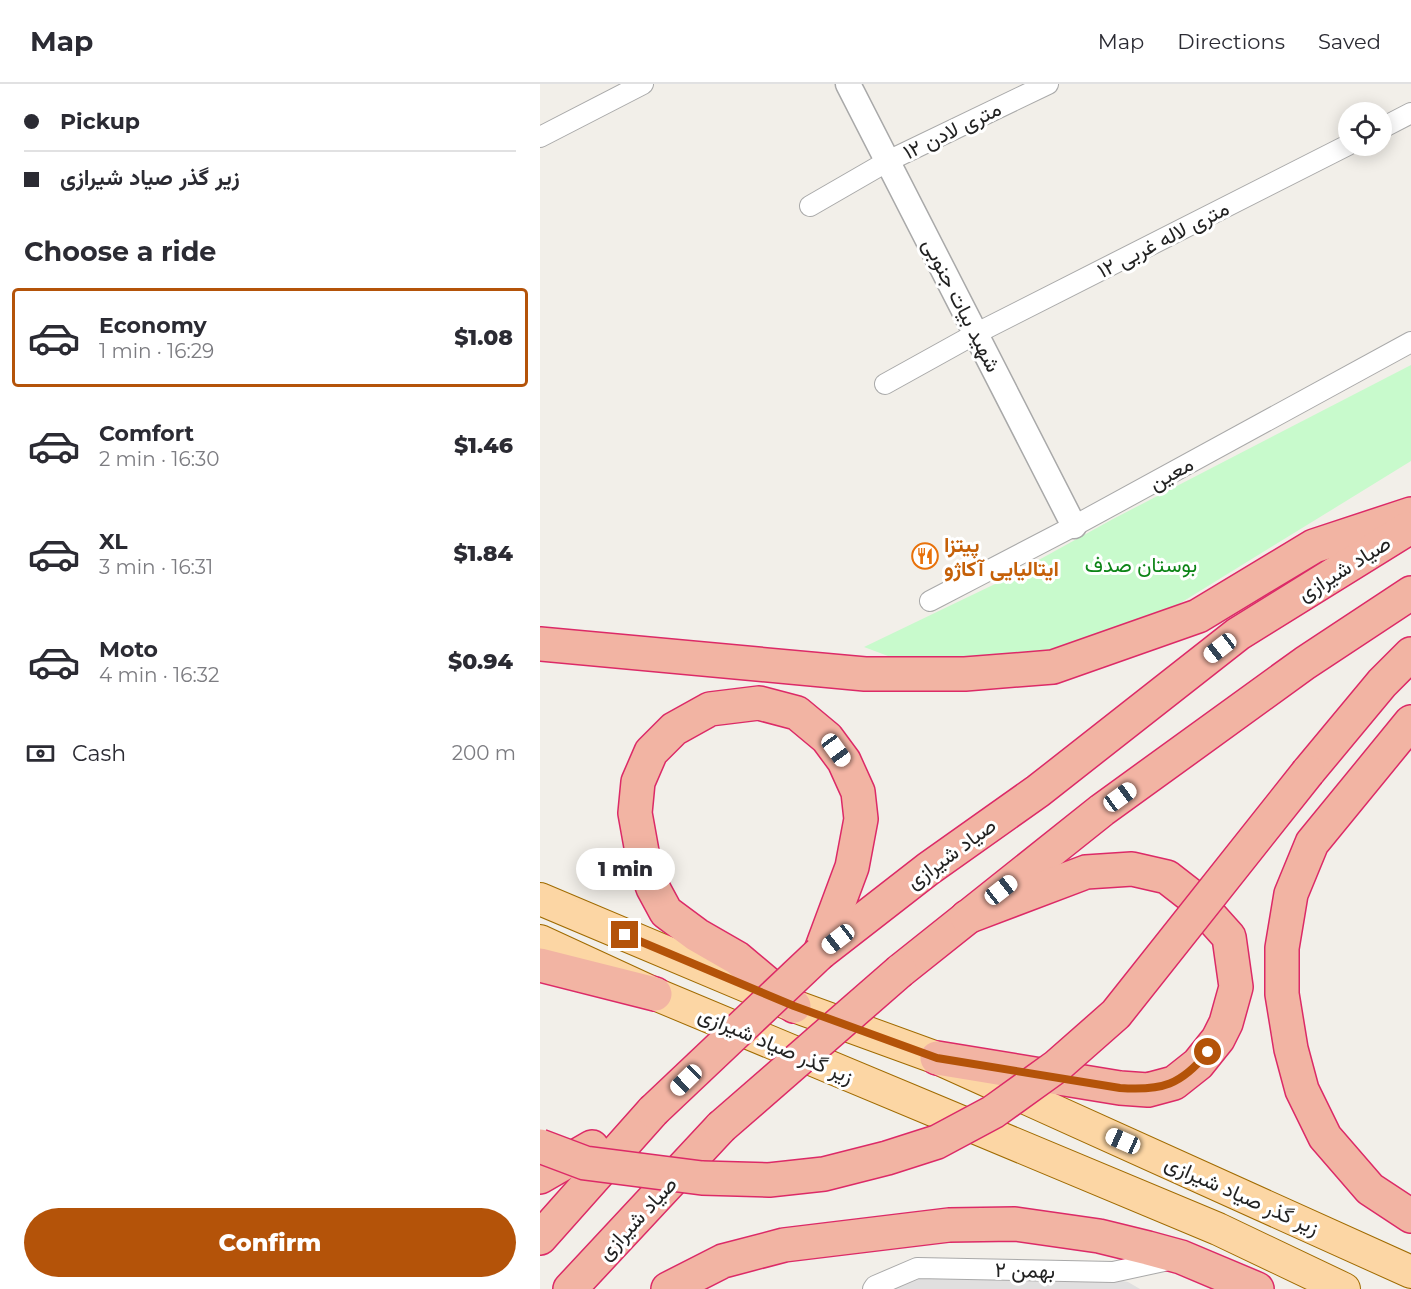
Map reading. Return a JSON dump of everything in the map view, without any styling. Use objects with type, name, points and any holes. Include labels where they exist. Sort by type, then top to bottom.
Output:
[{"type":"highway","points":[[540,644],[865,674],[965,674],[1053,667],[1198,616],[1314,546],[1411,514]]},
{"type":"highway","name":"صیاد شیرازی","points":[[540,1238],[653,1111],[820,953],[928,869],[1038,791],[1238,633],[1411,526]]},
{"type":"highway","name":"صیاد شیرازی","points":[[570,1289],[721,1127],[900,970],[1101,810],[1305,663],[1411,593]]},
{"type":"highway","points":[[540,1146],[585,1163],[702,1178],[770,1180],[824,1174],[887,1158],[937,1142],[993,1112],[1057,1066],[1116,1014],[1308,772],[1382,683],[1411,654]]},
{"type":"highway","points":[[794,1006],[737,958],[666,912],[653,888],[644,863],[634,813],[638,782],[651,752],[674,729],[710,709],[759,703],[797,713],[827,738],[844,761],[858,792],[861,819],[852,867],[820,953]]},
{"type":"highway","points":[[1411,722],[1312,843],[1290,894],[1282,948],[1282,994],[1291,1049],[1302,1090],[1325,1137],[1370,1189],[1411,1216]]},
{"type":"highway","points":[[937,1058],[1148,1090],[1174,1083],[1198,1064],[1218,1039],[1236,987],[1229,937],[1194,898],[1167,877],[1132,869],[1086,872],[968,917]]},
{"type":"highway","points":[[540,965],[655,994]]},
{"type":"highway","points":[[540,1177],[653,1111]]},
{"type":"highway","points":[[668,1289],[723,1261],[784,1245],[949,1225],[1015,1224],[1088,1234],[1181,1257],[1257,1289]]},
{"type":"main road","name":"زیر گذر صیاد شیرازی","points":[[540,899],[794,1006],[937,1058],[1411,1272]]},
{"type":"main road","name":"زیر گذر صیاد شیرازی","points":[[540,940],[655,994],[1218,1229],[1344,1289]]},
{"type":"street","points":[[542,132],[643,84]]},
{"type":"street","name":"شهید بیات جنوبی","points":[[848,84],[1074,526]]},
{"type":"street","name":"۱۲ متری لادن","points":[[810,206],[888,160],[1048,84]]},
{"type":"street","points":[[1392,123],[1411,113]]},
{"type":"street","name":"۱۲ متری لاله غربی","points":[[885,384],[976,333],[1338,150]]},
{"type":"street","name":"معین","points":[[930,601],[1074,526],[1411,342]]},
{"type":"street","name":"بهمن ۲","points":[[873,1289],[875,1286],[917,1268],[1113,1272],[1181,1257]]},
{"type":"shaded area","points":[[1007,1259],[1128,1282],[1140,1289],[876,1289],[891,1276]]},
{"type":"green space","name":"بوستان صدف","points":[[1411,365],[1411,461],[1161,615],[1024,661],[912,665],[864,647],[995,584],[1113,519]]},
{"type":"place","name":"پیتزا ایتالیایی آکاژو","points":[[925,556]]},
{"type":"route","points":[[625,935],[794,1006],[937,1058],[1120,1088],[1148,1090],[1174,1083],[1198,1064],[1208,1052]]}]
